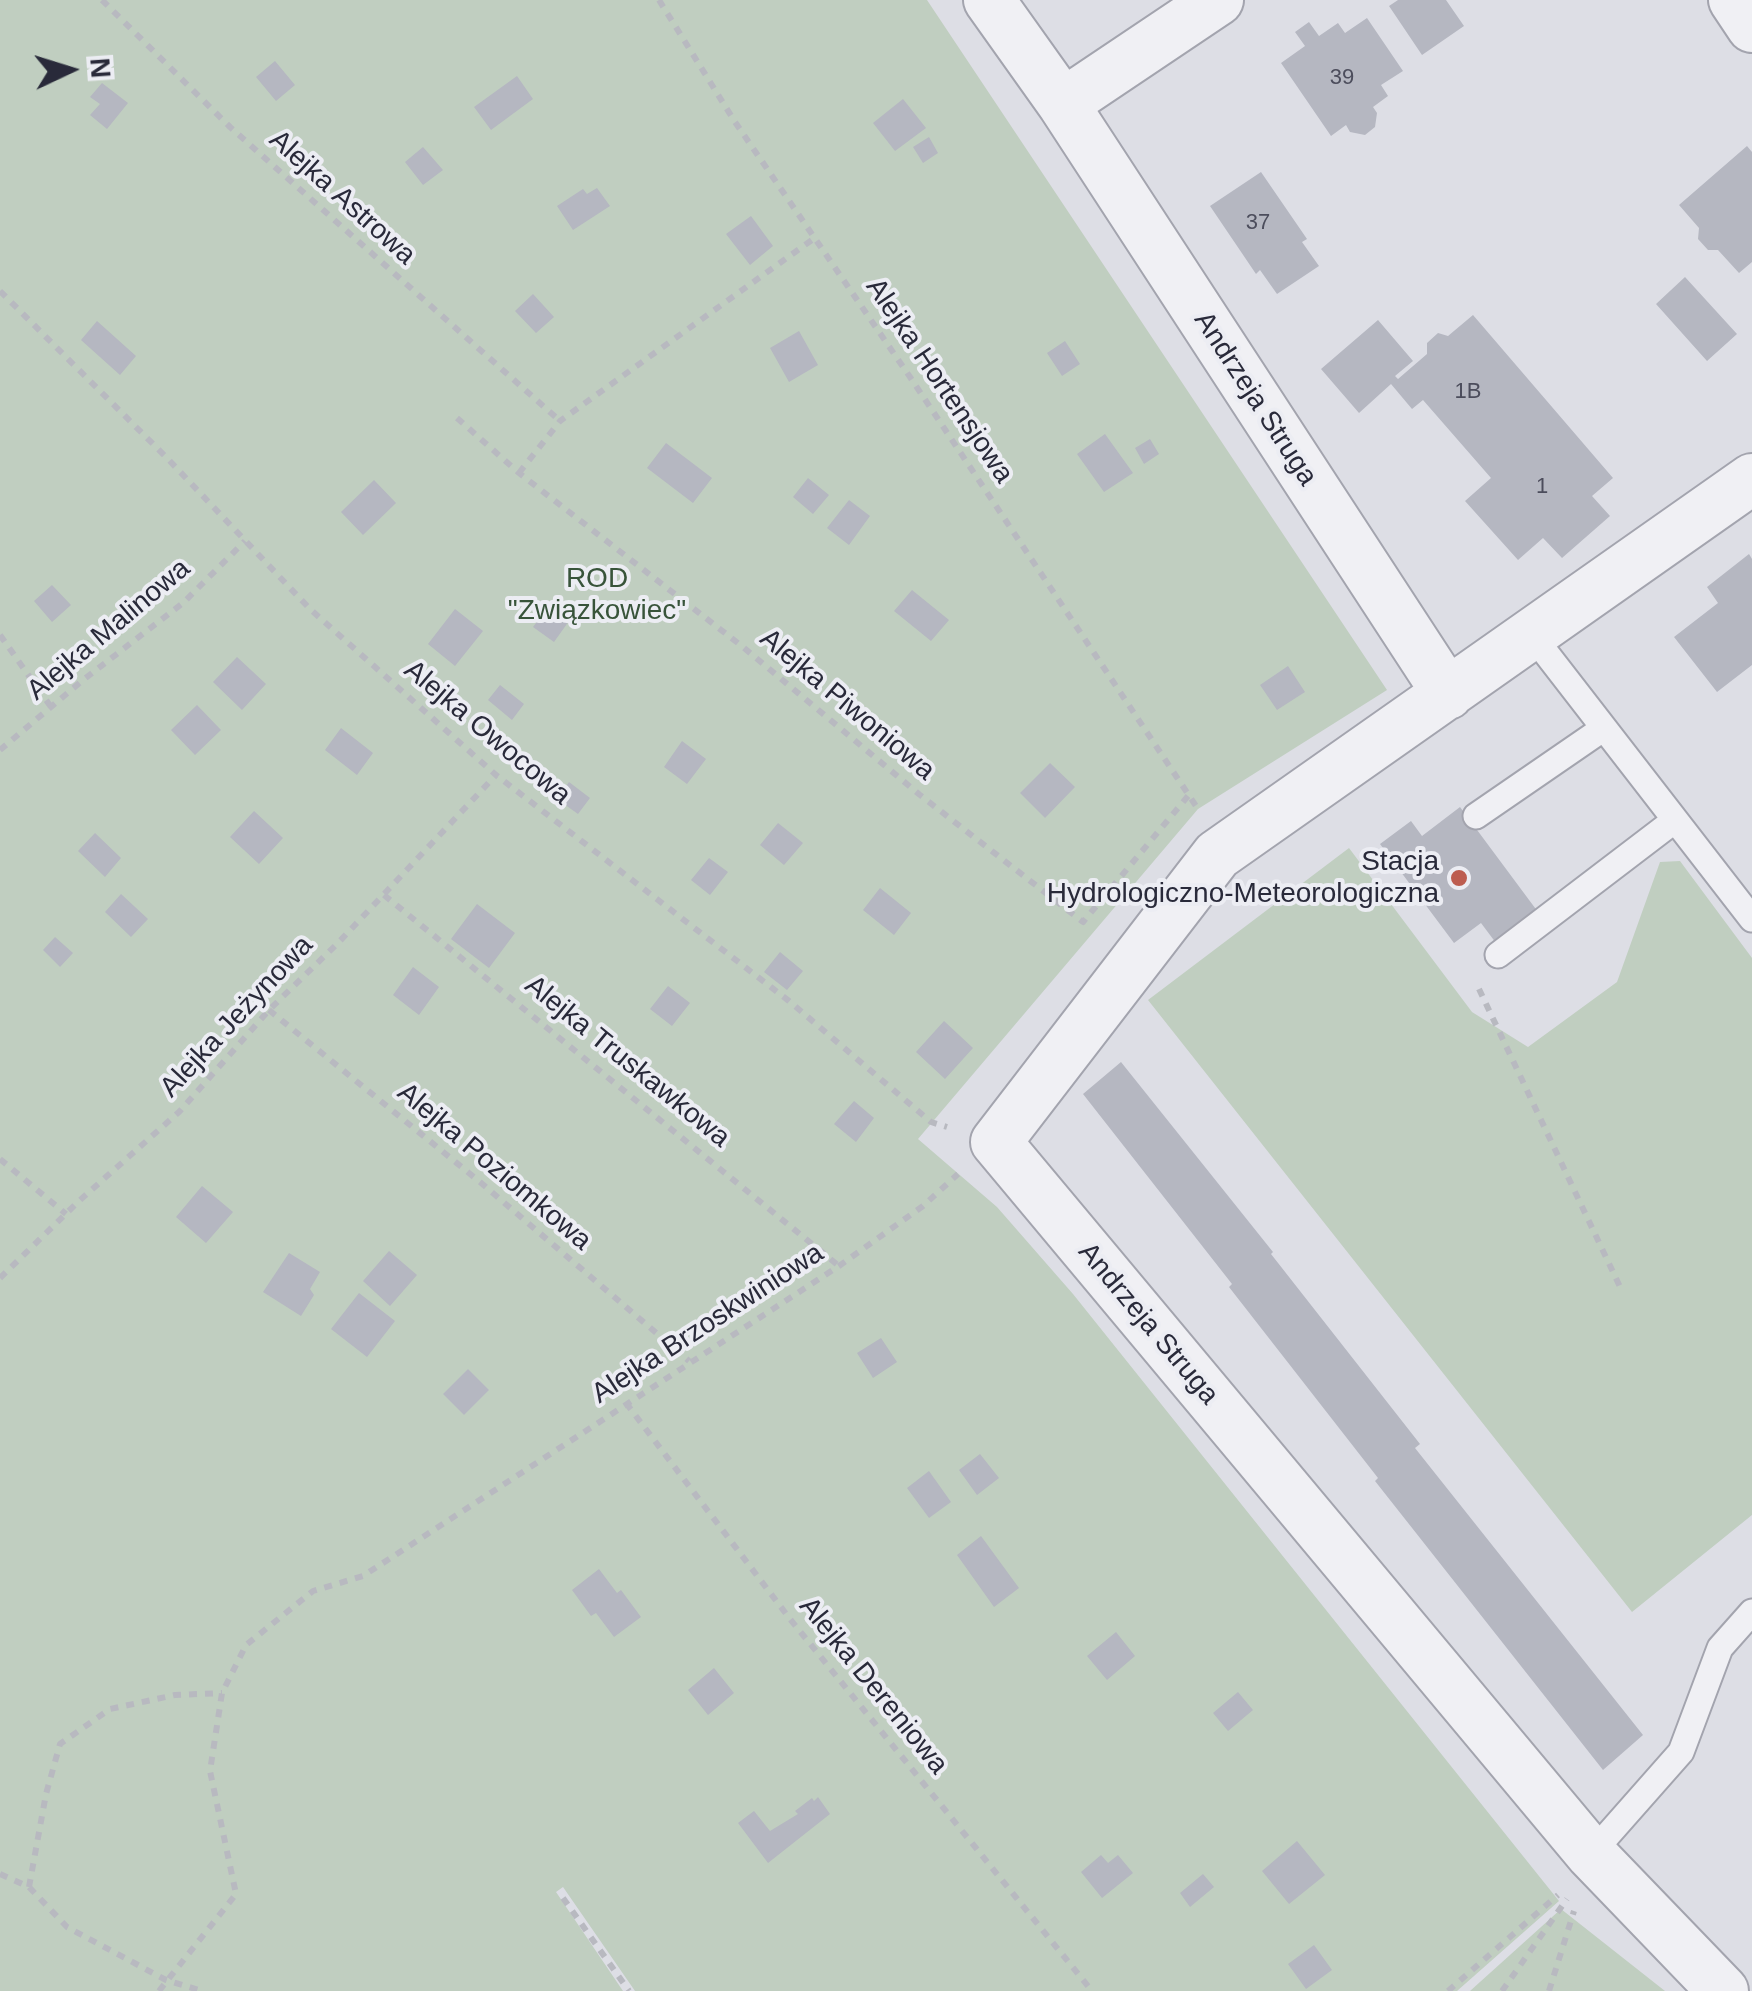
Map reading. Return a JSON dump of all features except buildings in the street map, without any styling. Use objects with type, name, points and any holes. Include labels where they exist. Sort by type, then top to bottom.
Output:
[{"type":"street","name":"Andrzeja Struga","points":[[989,0],[1063,104],[1448,694]]},
{"type":"street","points":[[1063,104],[1218,0]]},
{"type":"street","points":[[1734,0],[1752,27]]},
{"type":"street","points":[[1002,1150],[1217,855],[1752,479]]},
{"type":"street","name":"Andrzeja Struga","points":[[1002,1150],[1583,1869],[1723,1991]]},
{"type":"lane","points":[[1532,634],[1752,920]]},
{"type":"lane","points":[[1476,816],[1604,728]]},
{"type":"lane","points":[[1498,956],[1675,820]]},
{"type":"lane","points":[[1583,1869],[1681,1752],[1720,1648],[1752,1612]]},
{"type":"path","name":"Alejka Astrowa","points":[[102,0],[230,127],[560,421]]},
{"type":"path","name":"Alejka Hortensjowa","points":[[659,0],[735,122],[1182,787]]},
{"type":"path","points":[[518,473],[560,421],[816,238]]},
{"type":"path","name":"Alejka Owocowa","points":[[0,291],[310,609],[496,776],[790,1001],[931,1122],[1002,1150]]},
{"type":"path","name":"Alejka Piwoniowa","points":[[457,418],[518,473],[743,647],[920,795],[1083,922],[1188,796]]},
{"type":"path","name":"Alejka Malinowa","points":[[0,750],[183,603],[245,541]]},
{"type":"path","points":[[0,635],[51,707]]},
{"type":"path","name":"Alejka Jeżynowa","points":[[0,1278],[179,1112],[269,1010],[496,776]]},
{"type":"path","name":"Alejka Truskawkowa","points":[[384,895],[839,1266]]},
{"type":"path","points":[[1498,956],[1472,974],[1622,1291]]},
{"type":"path","name":"Alejka Poziomkowa","points":[[269,1010],[480,1182],[689,1362]]},
{"type":"path","name":"Alejka Brzoskwiniowa","points":[[166,1980],[236,1894],[210,1772],[222,1693],[246,1645],[313,1591],[363,1576],[526,1472],[839,1266],[924,1206],[955,1175],[1002,1150]]},
{"type":"path","points":[[0,1158],[66,1214]]},
{"type":"path","name":"Alejka Dereniowa","points":[[626,1404],[790,1620],[1092,1991]]},
{"type":"path","points":[[29,1887],[46,1794],[60,1744],[110,1710],[176,1695],[222,1693]]},
{"type":"path","points":[[1448,1991],[1583,1869]]},
{"type":"path","points":[[1502,1991],[1561,1909],[1583,1869]]},
{"type":"path","points":[[1549,1991],[1583,1869]]},
{"type":"path","points":[[0,1874],[29,1887],[67,1927],[166,1980],[202,1991]]},
{"type":"path","points":[[563,1898],[629,1991]]},
{"type":"path","points":[[160,1991],[166,1980]]},
{"type":"green space","name":"ROD \"Związkowiec\"","points":[[0,0],[927,0],[1387,690],[1198,809],[918,1139],[997,1207],[1073,1294],[1559,1901],[1457,1991],[635,1991],[563,1887],[556,1892],[623,1991],[0,1991]]},
{"type":"green space","points":[[1349,848],[1472,1012],[1528,1047],[1617,982],[1660,862],[1680,861],[1752,958],[1752,1515],[1632,1612],[1148,1000]]},
{"type":"green space","points":[[1561,1909],[1665,1991],[1470,1991]]},
{"type":"place","name":"Stacja Hydrologiczno-Meteorologiczna","points":[[1459,878]]}]
